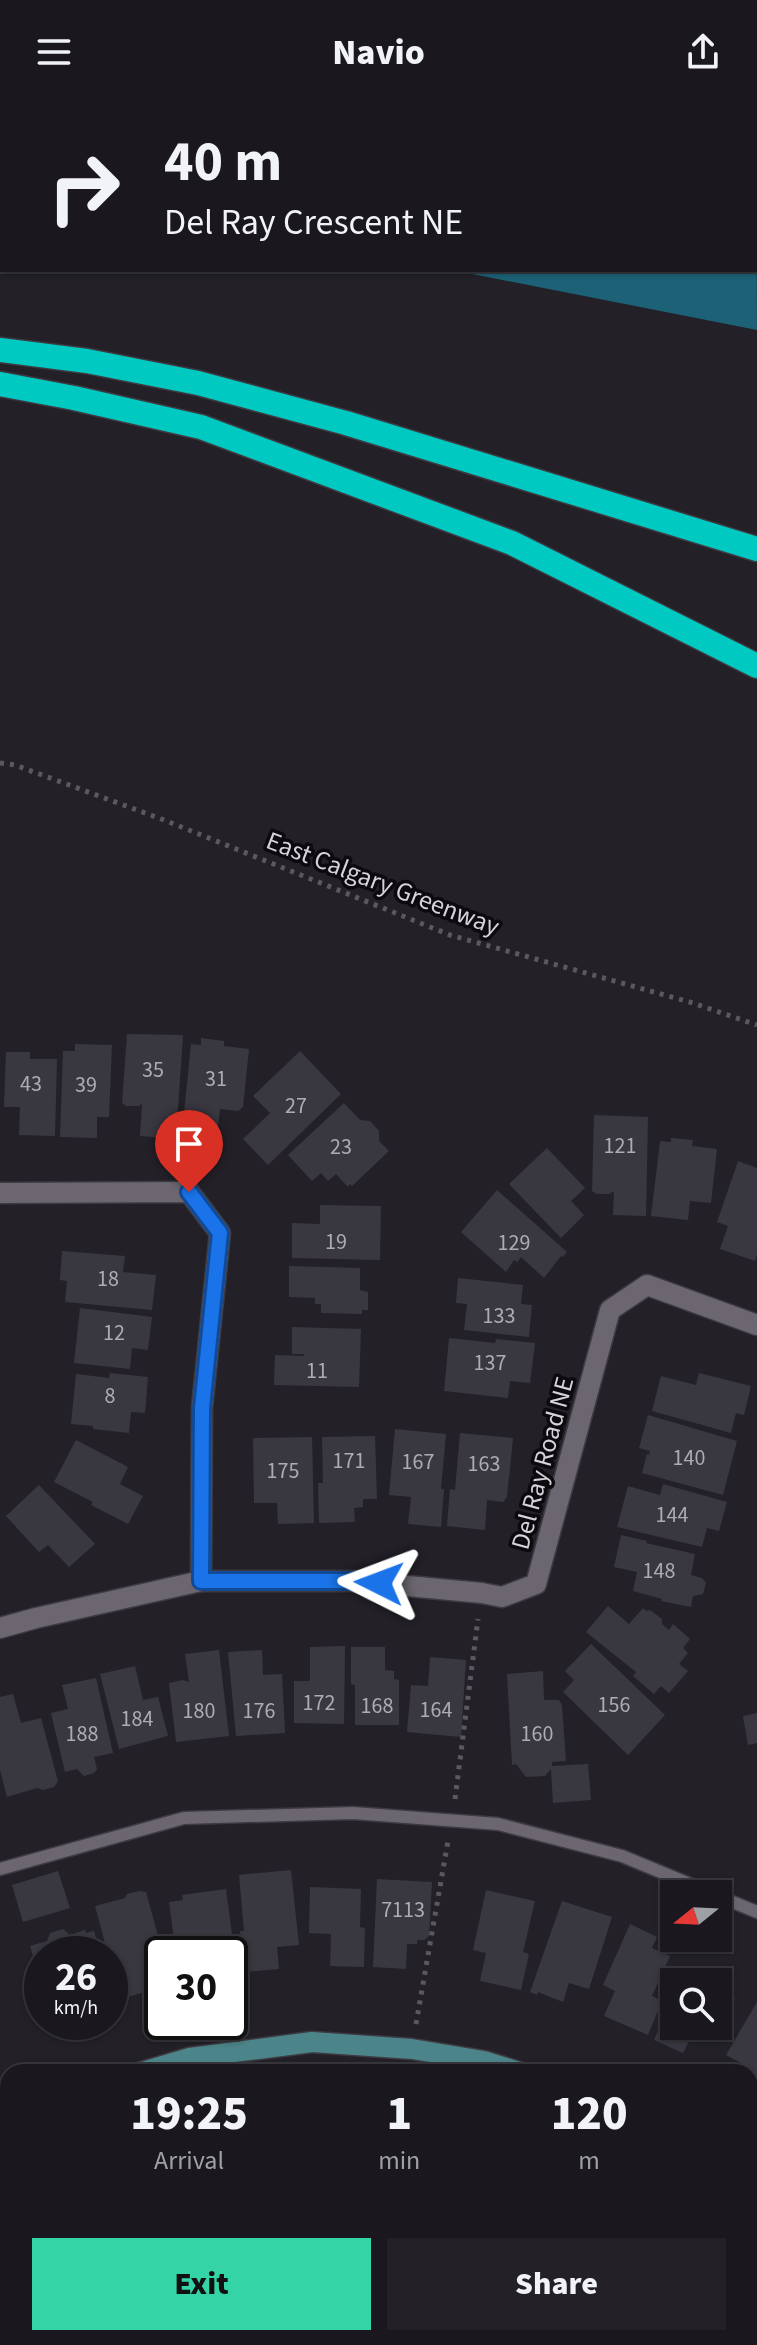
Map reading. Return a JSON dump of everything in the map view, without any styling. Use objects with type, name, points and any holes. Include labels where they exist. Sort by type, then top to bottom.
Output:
[{"type":"highway","points":[[0,350],[87,361],[198,383],[346,423],[757,549]]},
{"type":"highway","points":[[0,384],[201,427],[512,543],[757,666]]},
{"type":"street","points":[[0,1193],[189,1192],[220,1233],[202,1408],[201,1581]]},
{"type":"street","name":"Del Ray Road NE","points":[[0,1628],[201,1581],[354,1581],[502,1597],[536,1584],[610,1310],[647,1285],[757,1325]]},
{"type":"street","points":[[169,2064],[189,2058],[312,2042],[412,2049],[494,2064]]},
{"type":"lane","points":[[0,1869],[184,1818],[353,1813],[498,1824],[622,1856],[680,1880]]},
{"type":"lane","points":[[732,1902],[757,1912]]},
{"type":"path","name":"East Calgary Greenway","points":[[0,763],[15,765],[164,820],[450,935],[693,1003],[757,1025]]},
{"type":"water","points":[[462,272],[757,272],[757,330]]},
{"type":"building","points":[[127,1034],[183,1035],[176,1139],[140,1136],[142,1104],[126,1106],[122,1103]]},
{"type":"building","points":[[201,1038],[224,1041],[224,1046],[249,1049],[243,1107],[238,1111],[220,1109],[217,1136],[182,1133],[191,1044],[201,1045]]},
{"type":"building","points":[[75,1044],[112,1045],[109,1117],[97,1117],[97,1138],[60,1137],[63,1051],[75,1051]]},
{"type":"building","points":[[300,1051],[341,1094],[268,1165],[243,1139],[270,1113],[253,1096]]},
{"type":"building","points":[[6,1052],[30,1052],[30,1059],[57,1059],[55,1136],[19,1135],[20,1107],[4,1107]]},
{"type":"building","points":[[344,1103],[360,1120],[370,1121],[379,1131],[379,1141],[389,1151],[352,1186],[350,1184],[348,1187],[336,1174],[328,1181],[321,1173],[312,1181],[288,1155]]},
{"type":"building","points":[[594,1115],[648,1117],[646,1216],[613,1215],[614,1191],[597,1194],[592,1191]]},
{"type":"building","points":[[671,1138],[693,1140],[692,1146],[717,1149],[711,1203],[690,1201],[688,1220],[651,1216],[660,1141],[671,1142]]},
{"type":"building","points":[[547,1148],[585,1188],[571,1201],[584,1215],[561,1238],[509,1184]]},
{"type":"building","points":[[738,1161],[757,1168],[755,1261],[720,1249],[728,1226],[717,1222]]},
{"type":"building","points":[[497,1190],[567,1252],[544,1278],[521,1257],[517,1262],[514,1260],[506,1272],[461,1232]]},
{"type":"building","points":[[320,1205],[381,1206],[380,1260],[292,1258],[292,1223],[320,1224]]},
{"type":"building","points":[[62,1251],[125,1256],[123,1272],[156,1275],[152,1310],[65,1302],[67,1281],[60,1280]]},
{"type":"building","points":[[289,1266],[360,1268],[360,1290],[368,1292],[368,1310],[362,1310],[362,1314],[321,1313],[321,1304],[315,1304],[315,1298],[289,1297]]},
{"type":"building","points":[[458,1278],[523,1285],[521,1304],[532,1305],[529,1337],[464,1330],[467,1304],[456,1303]]},
{"type":"building","points":[[80,1308],[152,1317],[148,1350],[132,1348],[130,1369],[74,1363]]},
{"type":"building","points":[[292,1327],[361,1329],[359,1387],[274,1385],[275,1355],[304,1356],[292,1354]]},
{"type":"building","points":[[449,1338],[535,1343],[530,1383],[510,1381],[508,1398],[444,1391]]},
{"type":"building","points":[[110,1373],[148,1377],[145,1413],[131,1412],[129,1433],[71,1424],[76,1374],[109,1378]]},
{"type":"building","points":[[699,1373],[751,1386],[744,1415],[736,1413],[731,1433],[652,1411],[661,1376],[696,1385]]},
{"type":"building","points":[[648,1415],[737,1441],[723,1495],[642,1473],[650,1451],[639,1448]]},
{"type":"building","points":[[395,1429],[446,1434],[441,1527],[408,1524],[411,1497],[389,1495]]},
{"type":"building","points":[[460,1433],[513,1438],[507,1497],[503,1502],[487,1500],[485,1530],[447,1526],[450,1489],[455,1490]]},
{"type":"building","points":[[375,1436],[377,1499],[363,1499],[363,1507],[354,1508],[355,1522],[319,1523],[318,1483],[323,1483],[322,1437]]},
{"type":"building","points":[[312,1437],[314,1523],[278,1524],[277,1503],[254,1503],[253,1438]]},
{"type":"building","points":[[76,1440],[128,1467],[120,1484],[143,1496],[128,1524],[54,1482]]},
{"type":"building","points":[[663,1484],[727,1502],[719,1531],[707,1528],[702,1547],[617,1527],[628,1486],[660,1495]]},
{"type":"building","points":[[39,1485],[95,1544],[69,1567],[48,1545],[39,1552],[6,1516]]},
{"type":"building","points":[[621,1535],[695,1554],[691,1575],[702,1578],[706,1583],[703,1594],[693,1596],[691,1607],[633,1591],[637,1572],[614,1567]]},
{"type":"building","points":[[608,1606],[629,1624],[643,1608],[650,1610],[662,1619],[662,1624],[669,1630],[673,1624],[690,1639],[683,1648],[688,1653],[679,1664],[688,1671],[669,1693],[661,1686],[654,1694],[633,1676],[636,1672],[586,1632]]},
{"type":"building","points":[[591,1644],[665,1715],[628,1755],[563,1692],[574,1680],[565,1671]]},
{"type":"building","points":[[345,1646],[344,1724],[294,1723],[294,1681],[309,1681],[310,1647]]},
{"type":"building","points":[[351,1647],[385,1647],[385,1670],[394,1671],[394,1679],[399,1680],[399,1725],[355,1725]]},
{"type":"building","points":[[219,1650],[229,1736],[176,1742],[169,1683],[189,1682],[185,1654]]},
{"type":"building","points":[[262,1650],[263,1675],[282,1674],[285,1733],[236,1736],[228,1652]]},
{"type":"building","points":[[430,1657],[466,1660],[461,1737],[407,1732],[411,1685],[428,1686]]},
{"type":"building","points":[[135,1666],[143,1700],[158,1697],[168,1736],[119,1749],[100,1674]]},
{"type":"building","points":[[543,1671],[544,1700],[559,1700],[562,1705],[566,1761],[552,1762],[552,1766],[588,1764],[591,1800],[553,1803],[551,1769],[545,1776],[526,1777],[516,1764],[512,1765],[507,1674]]},
{"type":"building","points":[[96,1678],[113,1753],[94,1757],[97,1769],[94,1773],[84,1776],[77,1769],[65,1772],[51,1713],[68,1709],[62,1685]]},
{"type":"building","points":[[13,1694],[21,1723],[41,1718],[58,1781],[54,1787],[37,1788],[7,1797],[0,1770],[0,1697]]},
{"type":"building","points":[[757,1713],[757,1743],[748,1745],[743,1716]]},
{"type":"building","points":[[291,1870],[299,1945],[277,1947],[279,1969],[248,1972],[248,1936],[240,1936],[240,1931],[244,1931],[239,1875]]},
{"type":"building","points":[[58,1871],[70,1908],[23,1922],[12,1885]]},
{"type":"building","points":[[377,1879],[432,1882],[429,1936],[417,1940],[417,1944],[407,1944],[406,1969],[373,1967]]},
{"type":"building","points":[[310,1887],[361,1889],[360,1927],[365,1928],[364,1967],[330,1966],[331,1934],[309,1933]]},
{"type":"building","points":[[226,1889],[232,1936],[174,1936],[169,1902],[183,1900],[182,1895]]},
{"type":"building","points":[[486,1890],[535,1901],[523,1952],[529,1954],[521,1990],[480,1981],[486,1953],[473,1950]]},
{"type":"building","points":[[146,1892],[158,1936],[144,1936],[144,1992],[128,1997],[128,1936],[103,1936],[95,1906],[125,1898],[127,1894]]},
{"type":"building","points":[[562,1901],[612,1917],[589,1989],[569,1983],[563,2002],[530,1992]]},
{"type":"building","points":[[630,1924],[657,1937],[652,1948],[670,1956],[665,1968],[660,1968],[660,1978],[652,1996],[660,2000],[660,2006],[648,2035],[604,2016],[615,1991],[603,1985]]},
{"type":"building","points":[[63,1929],[70,1935],[85,1930],[86,1933],[94,1931],[96,1936],[49,1936]]},
{"type":"building","points":[[757,2002],[757,2064],[740,2064],[726,2055]]},
{"type":"building","points":[[660,2026],[660,2040],[690,2040],[683,2053],[654,2040]]},
{"type":"route","points":[[189,1192],[220,1233],[202,1408],[201,1581],[379,1583]]}]
